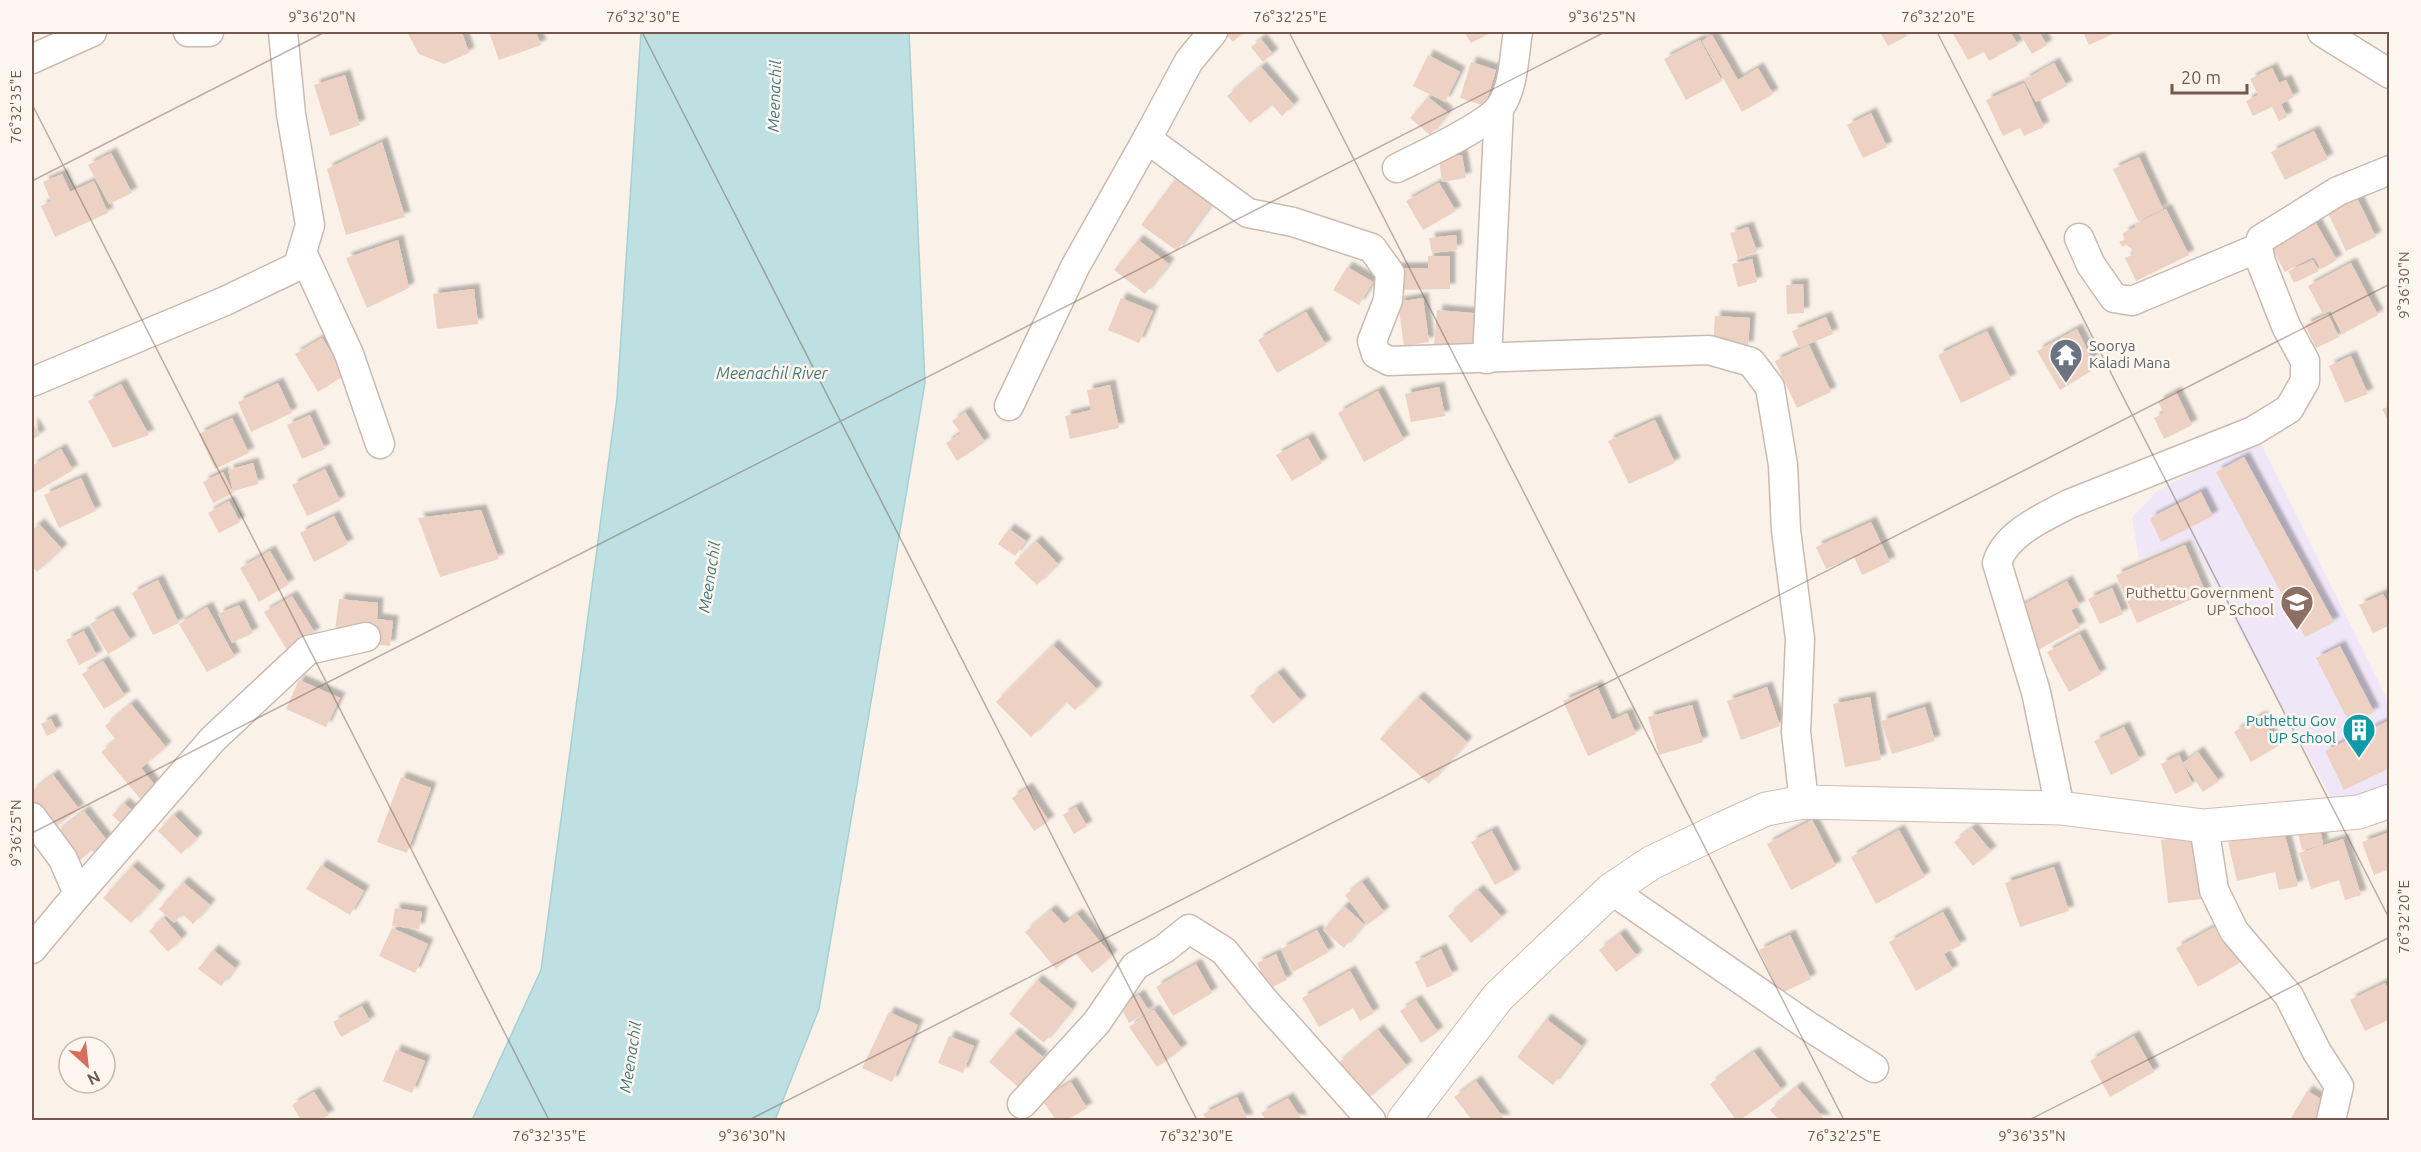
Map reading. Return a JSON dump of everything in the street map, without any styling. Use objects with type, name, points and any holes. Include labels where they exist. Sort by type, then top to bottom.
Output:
[{"type":"main road","points":[[1404,1120],[1498,997],[1611,890],[1651,863],[1766,809],[1804,802],[2060,808],[2204,825],[2359,812],[2390,801]]},
{"type":"street","points":[[32,59],[92,32]]},
{"type":"street","points":[[188,32],[209,32]]},
{"type":"street","points":[[32,382],[214,306],[298,266],[310,225],[291,114],[283,32]]},
{"type":"street","points":[[1009,406],[1075,267],[1189,61],[1213,32]]},
{"type":"street","points":[[1487,359],[1499,109],[1507,92],[1518,32]]},
{"type":"street","points":[[2322,32],[2390,74]]},
{"type":"street","points":[[1396,168],[1455,139],[1499,109]]},
{"type":"street","points":[[1147,139],[1248,213],[1293,222],[1372,248],[1390,273],[1388,300],[1372,341],[1376,354],[1389,361],[1709,350],[1751,362],[1770,387],[1783,465],[1786,530],[1800,639],[1796,732],[1804,802]]},
{"type":"street","points":[[2060,808],[2036,692],[1997,563],[2000,551],[2042,518],[2253,431],[2289,409],[2305,381],[2305,361],[2286,326],[2258,248],[2261,239],[2338,191],[2390,170]]},
{"type":"street","points":[[2079,238],[2091,265],[2115,298],[2132,301],[2258,248]]},
{"type":"street","points":[[302,252],[349,354],[380,444]]},
{"type":"street","points":[[32,949],[213,739],[308,650],[366,636]]},
{"type":"street","points":[[32,817],[63,859],[78,894]]},
{"type":"street","points":[[2204,825],[2214,890],[2234,931],[2289,996],[2317,1052],[2339,1086],[2331,1120]]},
{"type":"street","points":[[1611,890],[1808,1026],[1874,1068]]},
{"type":"street","points":[[1022,1104],[1097,1022],[1136,966],[1164,949],[1189,929],[1224,951],[1262,998],[1371,1120]]},
{"type":"shaded area","name":"Puthettu Government UP School","points":[[2258,438],[2389,703],[2389,787],[2334,803],[2190,539],[2139,559],[2132,518],[2157,491]]},
{"type":"water","name":"Meenachil River","points":[[641,32],[909,32],[925,383],[819,1009],[775,1120],[472,1120],[541,970],[617,398]]},
{"type":"building","points":[[407,32],[462,32],[469,53],[444,64],[419,54]]},
{"type":"building","points":[[489,32],[536,32],[541,45],[499,60]]},
{"type":"building","points":[[1224,32],[1244,32],[1233,42]]},
{"type":"building","points":[[1464,32],[1492,32],[1471,43]]},
{"type":"building","points":[[1880,32],[1905,32],[1907,36],[1888,46]]},
{"type":"building","points":[[1952,32],[2010,32],[2018,45],[1989,61],[1984,52],[1968,60]]},
{"type":"building","points":[[2019,32],[2039,32],[2047,45],[2032,54]]},
{"type":"building","points":[[2083,32],[2112,32],[2113,34],[2089,45]]},
{"type":"building","points":[[1712,35],[1738,80],[1758,68],[1773,94],[1742,112],[1702,41]]},
{"type":"building","points":[[1261,39],[1273,54],[1263,62],[1251,47]]},
{"type":"building","points":[[1700,40],[1722,81],[1686,100],[1664,59]]},
{"type":"building","points":[[1428,55],[1460,72],[1445,102],[1413,86]]},
{"type":"building","points":[[1471,62],[1496,70],[1485,106],[1460,98]]},
{"type":"building","points":[[2054,63],[2067,86],[2036,102],[2024,80]]},
{"type":"building","points":[[1261,67],[1294,105],[1282,116],[1272,105],[1250,123],[1227,96]]},
{"type":"building","points":[[2272,68],[2279,83],[2286,80],[2294,97],[2281,104],[2287,117],[2279,121],[2272,107],[2253,116],[2246,101],[2258,95],[2250,79]]},
{"type":"building","points":[[345,75],[360,125],[330,136],[314,85]]},
{"type":"building","points":[[2024,83],[2044,127],[2024,136],[2020,128],[2003,136],[1986,100]]},
{"type":"building","points":[[1428,97],[1448,113],[1430,135],[1410,118]]},
{"type":"building","points":[[1871,113],[1887,147],[1863,158],[1847,125]]},
{"type":"building","points":[[2314,131],[2328,159],[2285,180],[2271,152]]},
{"type":"building","points":[[382,142],[405,217],[346,235],[327,169]]},
{"type":"building","points":[[111,153],[132,193],[109,204],[88,165]]},
{"type":"building","points":[[1462,155],[1466,178],[1442,182],[1439,159]]},
{"type":"building","points":[[2139,157],[2163,209],[2138,221],[2113,169]]},
{"type":"building","points":[[62,174],[70,192],[94,181],[108,213],[55,237],[41,206],[51,201],[43,182]]},
{"type":"building","points":[[1178,175],[1214,201],[1177,251],[1141,225]]},
{"type":"building","points":[[1439,183],[1456,211],[1423,230],[1406,201]]},
{"type":"building","points":[[2354,192],[2376,237],[2346,251],[2325,207]]},
{"type":"building","points":[[2166,209],[2189,255],[2136,281],[2125,258],[2134,254],[2131,248],[2126,245],[2123,247],[2119,242],[2124,240],[2123,233],[2136,227],[2135,224]]},
{"type":"building","points":[[2314,220],[2337,260],[2321,269],[2313,256],[2285,272],[2270,245]]},
{"type":"building","points":[[1748,227],[1757,252],[1738,259],[1730,233]]},
{"type":"building","points":[[1456,235],[1457,250],[1432,253],[1429,238]]},
{"type":"building","points":[[398,240],[409,288],[367,308],[346,258]]},
{"type":"building","points":[[1138,240],[1169,264],[1145,294],[1114,270]]},
{"type":"building","points":[[1428,256],[1450,256],[1450,289],[1395,290],[1395,268],[1428,268]]},
{"type":"building","points":[[1752,259],[1757,282],[1738,287],[1732,264]]},
{"type":"building","points":[[2313,260],[2319,271],[2294,283],[2288,271]]},
{"type":"building","points":[[2351,263],[2378,315],[2342,334],[2330,310],[2323,314],[2308,286]]},
{"type":"building","points":[[1347,267],[1373,282],[1359,305],[1333,290]]},
{"type":"building","points":[[1803,284],[1804,313],[1787,314],[1786,285]]},
{"type":"building","points":[[474,289],[478,324],[437,329],[433,294]]},
{"type":"building","points":[[1121,298],[1153,311],[1139,343],[1108,330]]},
{"type":"building","points":[[1423,298],[1429,342],[1404,346],[1398,302]]},
{"type":"building","points":[[1437,310],[1484,314],[1481,348],[1434,345]]},
{"type":"building","points":[[1306,312],[1326,345],[1277,373],[1258,340]]},
{"type":"building","points":[[2328,314],[2339,337],[2316,348],[2305,325]]},
{"type":"building","points":[[1715,316],[1750,318],[1748,347],[1713,345]]},
{"type":"building","points":[[1826,317],[1833,334],[1799,348],[1792,331]]},
{"type":"building","points":[[2077,329],[2096,368],[2060,390],[2037,351]]},
{"type":"building","points":[[1987,331],[2011,379],[1961,403],[1938,355]]},
{"type":"building","points":[[322,338],[345,375],[318,392],[295,354]]},
{"type":"building","points":[[1809,345],[1831,392],[1797,408],[1775,361]]},
{"type":"building","points":[[2351,356],[2368,394],[2345,403],[2329,366]]},
{"type":"building","points":[[278,383],[292,413],[251,432],[238,402]]},
{"type":"building","points":[[121,384],[149,435],[113,448],[88,401]]},
{"type":"building","points":[[1110,385],[1119,428],[1070,439],[1065,416],[1091,410],[1087,390]]},
{"type":"building","points":[[1439,387],[1445,416],[1411,422],[1405,394]]},
{"type":"building","points":[[1378,391],[1404,440],[1364,462],[1338,413]]},
{"type":"building","points":[[2176,392],[2192,425],[2164,439],[2154,418],[2164,413],[2158,402]]},
{"type":"building","points":[[2390,406],[2390,425],[2382,409]]},
{"type":"building","points":[[965,412],[985,442],[957,461],[946,443],[961,433],[952,421]]},
{"type":"building","points":[[310,415],[325,449],[302,459],[287,425]]},
{"type":"building","points":[[232,418],[249,453],[215,469],[199,434]]},
{"type":"building","points":[[1655,420],[1675,463],[1629,484],[1608,441]]},
{"type":"building","points":[[32,422],[40,435],[32,440]]},
{"type":"building","points":[[1308,438],[1322,463],[1292,481],[1276,455]]},
{"type":"building","points":[[61,449],[73,470],[32,494],[32,466]]},
{"type":"building","points":[[2244,457],[2334,622],[2305,637],[2216,472]]},
{"type":"building","points":[[253,463],[259,484],[233,491],[228,470]]},
{"type":"building","points":[[325,469],[340,501],[307,516],[292,485]]},
{"type":"building","points":[[223,472],[233,493],[213,503],[203,482]]},
{"type":"building","points":[[81,478],[96,511],[59,528],[44,495]]},
{"type":"building","points":[[2201,492],[2213,516],[2161,542],[2150,518]]},
{"type":"building","points":[[229,501],[240,522],[219,533],[208,513]]},
{"type":"building","points":[[481,510],[499,559],[440,577],[418,518]]},
{"type":"building","points":[[334,516],[348,544],[314,562],[300,533]]},
{"type":"building","points":[[1871,522],[1890,562],[1862,575],[1854,557],[1826,569],[1816,547]]},
{"type":"building","points":[[39,524],[62,549],[37,572],[32,566],[32,530]]},
{"type":"building","points":[[1009,529],[1026,541],[1015,556],[998,544]]},
{"type":"building","points":[[1036,541],[1058,564],[1037,585],[1014,563]]},
{"type":"building","points":[[2185,545],[2206,593],[2137,623],[2116,575]]},
{"type":"building","points":[[270,551],[289,584],[259,602],[240,568]]},
{"type":"building","points":[[158,580],[179,623],[153,635],[132,593]]},
{"type":"building","points":[[2067,581],[2080,606],[2071,610],[2080,627],[2038,650],[2016,609]]},
{"type":"building","points":[[2112,588],[2123,614],[2100,624],[2088,599]]},
{"type":"building","points":[[2383,594],[2390,607],[2390,625],[2373,633],[2359,605]]},
{"type":"building","points":[[292,596],[315,633],[287,650],[264,612]]},
{"type":"building","points":[[339,599],[378,603],[377,619],[393,621],[390,646],[334,640]]},
{"type":"building","points":[[239,605],[253,633],[232,643],[218,614]]},
{"type":"building","points":[[207,607],[235,657],[207,672],[179,624]]},
{"type":"building","points":[[113,611],[131,641],[108,654],[90,624]]},
{"type":"building","points":[[84,631],[97,656],[79,665],[66,640]]},
{"type":"building","points":[[2080,634],[2101,674],[2069,692],[2047,652]]},
{"type":"building","points":[[1053,645],[1097,689],[1075,710],[1066,702],[1031,737],[996,702]]},
{"type":"building","points":[[2340,646],[2374,712],[2350,724],[2316,658]]},
{"type":"building","points":[[103,661],[125,696],[104,709],[82,674]]},
{"type":"building","points":[[1278,673],[1301,701],[1273,724],[1250,696]]},
{"type":"building","points":[[299,680],[340,698],[326,727],[286,709]]},
{"type":"building","points":[[1597,686],[1612,720],[1627,713],[1636,734],[1588,756],[1563,701]]},
{"type":"building","points":[[1767,687],[1780,726],[1741,740],[1727,701]]},
{"type":"building","points":[[1418,697],[1467,742],[1429,784],[1380,739]]},
{"type":"building","points":[[1870,697],[1881,760],[1845,767],[1833,704]]},
{"type":"building","points":[[131,704],[166,747],[141,768],[162,794],[147,807],[101,752],[116,740],[105,726]]},
{"type":"building","points":[[1692,705],[1703,742],[1659,755],[1648,717]]},
{"type":"building","points":[[1925,707],[1935,741],[1892,754],[1881,721]]},
{"type":"building","points":[[2261,716],[2278,746],[2251,762],[2234,732]]},
{"type":"building","points":[[51,719],[57,731],[47,736],[41,724]]},
{"type":"building","name":"Puthettu Gov UP School","points":[[2390,720],[2390,768],[2344,790],[2325,751]]},
{"type":"building","points":[[2124,727],[2140,760],[2111,775],[2094,741]]},
{"type":"building","points":[[2198,752],[2219,781],[2203,792],[2183,763]]},
{"type":"building","points":[[2179,755],[2193,785],[2175,794],[2161,764]]},
{"type":"building","points":[[53,775],[79,809],[49,832],[32,810],[32,791]]},
{"type":"building","points":[[401,777],[431,788],[407,853],[377,842]]},
{"type":"building","points":[[1027,788],[1049,821],[1034,831],[1012,798]]},
{"type":"building","points":[[124,803],[139,817],[127,829],[112,815]]},
{"type":"building","points":[[1076,807],[1087,826],[1074,834],[1063,815]]},
{"type":"building","points":[[84,811],[113,848],[99,859],[92,850],[64,872],[56,833]]},
{"type":"building","points":[[174,815],[197,838],[181,854],[158,831]]},
{"type":"building","points":[[1812,820],[1836,866],[1791,890],[1767,844]]},
{"type":"building","points":[[1972,828],[1991,851],[1973,866],[1954,842]]},
{"type":"building","points":[[2320,829],[2323,845],[2302,850],[2298,834]]},
{"type":"building","points":[[1899,830],[1925,877],[1876,904],[1851,857]]},
{"type":"building","points":[[1492,831],[1515,874],[1495,885],[1471,842]]},
{"type":"building","points":[[2284,831],[2298,886],[2279,890],[2275,872],[2237,881],[2228,842]]},
{"type":"building","points":[[2390,832],[2390,869],[2374,875],[2362,842]]},
{"type":"building","points":[[2195,836],[2202,899],[2168,903],[2161,840]]},
{"type":"building","points":[[2343,839],[2361,895],[2345,900],[2339,880],[2311,889],[2299,853]]},
{"type":"building","points":[[321,865],[364,891],[350,915],[306,889]]},
{"type":"building","points":[[132,866],[160,891],[131,923],[103,898]]},
{"type":"building","points":[[2054,867],[2069,911],[2020,927],[2005,883]]},
{"type":"building","points":[[183,882],[210,905],[193,924],[182,914],[174,923],[159,909]]},
{"type":"building","points":[[1362,882],[1384,912],[1367,925],[1345,895]]},
{"type":"building","points":[[1478,890],[1502,917],[1471,943],[1448,916]]},
{"type":"building","points":[[1344,906],[1364,924],[1344,948],[1323,930]]},
{"type":"building","points":[[395,908],[422,912],[419,929],[392,926]]},
{"type":"building","points":[[1051,910],[1064,924],[1077,914],[1112,956],[1092,973],[1075,953],[1056,969],[1025,932]]},
{"type":"building","points":[[1943,912],[1961,945],[1944,954],[1953,970],[1916,991],[1889,942]]},
{"type":"building","points":[[164,918],[182,939],[168,952],[149,931]]},
{"type":"building","points":[[2220,924],[2241,962],[2198,987],[2176,948]]},
{"type":"building","points":[[392,928],[428,944],[415,973],[379,956]]},
{"type":"building","points":[[1317,930],[1329,952],[1293,972],[1281,949]]},
{"type":"building","points":[[1620,934],[1637,956],[1616,972],[1599,950]]},
{"type":"building","points":[[1790,935],[1811,979],[1780,994],[1759,950]]},
{"type":"building","points":[[1441,949],[1453,975],[1427,988],[1415,962]]},
{"type":"building","points":[[213,950],[235,968],[221,986],[198,969]]},
{"type":"building","points":[[1276,954],[1287,980],[1268,989],[1257,963]]},
{"type":"building","points":[[1196,964],[1212,993],[1173,1016],[1156,987]]},
{"type":"building","points":[[1350,971],[1374,1013],[1360,1021],[1353,1008],[1319,1027],[1302,998]]},
{"type":"building","points":[[1037,980],[1072,1009],[1044,1043],[1009,1014]]},
{"type":"building","points":[[2385,983],[2390,993],[2390,1019],[2365,1031],[2350,1000]]},
{"type":"building","points":[[1139,995],[1149,1011],[1129,1023],[1120,1006]]},
{"type":"building","points":[[1416,1000],[1438,1032],[1421,1043],[1400,1011]]},
{"type":"building","points":[[362,1006],[370,1021],[341,1037],[333,1022]]},
{"type":"building","points":[[1154,1010],[1182,1049],[1157,1067],[1129,1027]]},
{"type":"building","points":[[889,1012],[918,1025],[892,1082],[862,1068]]},
{"type":"building","points":[[1546,1019],[1582,1046],[1553,1085],[1517,1057]]},
{"type":"building","points":[[1378,1030],[1407,1066],[1366,1100],[1337,1064]]},
{"type":"building","points":[[1014,1033],[1043,1057],[1018,1087],[989,1062]]},
{"type":"building","points":[[949,1036],[974,1046],[963,1073],[938,1063]]},
{"type":"building","points":[[2134,1036],[2154,1072],[2110,1097],[2090,1061]]},
{"type":"building","points":[[396,1050],[425,1061],[412,1093],[383,1081]]},
{"type":"building","points":[[1754,1052],[1782,1090],[1740,1120],[1736,1120],[1710,1084]]},
{"type":"building","points":[[1476,1081],[1505,1120],[1472,1120],[1454,1097]]},
{"type":"building","points":[[1071,1082],[1087,1108],[1067,1120],[1056,1120],[1042,1100]]},
{"type":"building","points":[[1797,1087],[1825,1120],[1779,1120],[1770,1110]]},
{"type":"building","points":[[2307,1091],[2326,1102],[2315,1120],[2290,1120]]},
{"type":"building","points":[[314,1092],[329,1115],[320,1120],[301,1120],[292,1105]]},
{"type":"building","points":[[1237,1097],[1248,1120],[1207,1120],[1203,1114]]},
{"type":"building","points":[[1288,1098],[1302,1120],[1266,1120],[1261,1113]]},
{"type":"place","name":"Soorya Kaladi Mana","points":[[2066,384]]},
{"type":"place","name":"Puthettu Government UP School","points":[[2297,631]]},
{"type":"place","name":"Puthettu Gov UP School","points":[[2359,759]]},
{"type":"water label","name":"Meenachil","points":[[774,96]]},
{"type":"water label","name":"Meenachil","points":[[709,577]]},
{"type":"water label","name":"Meenachil","points":[[630,1057]]}]
